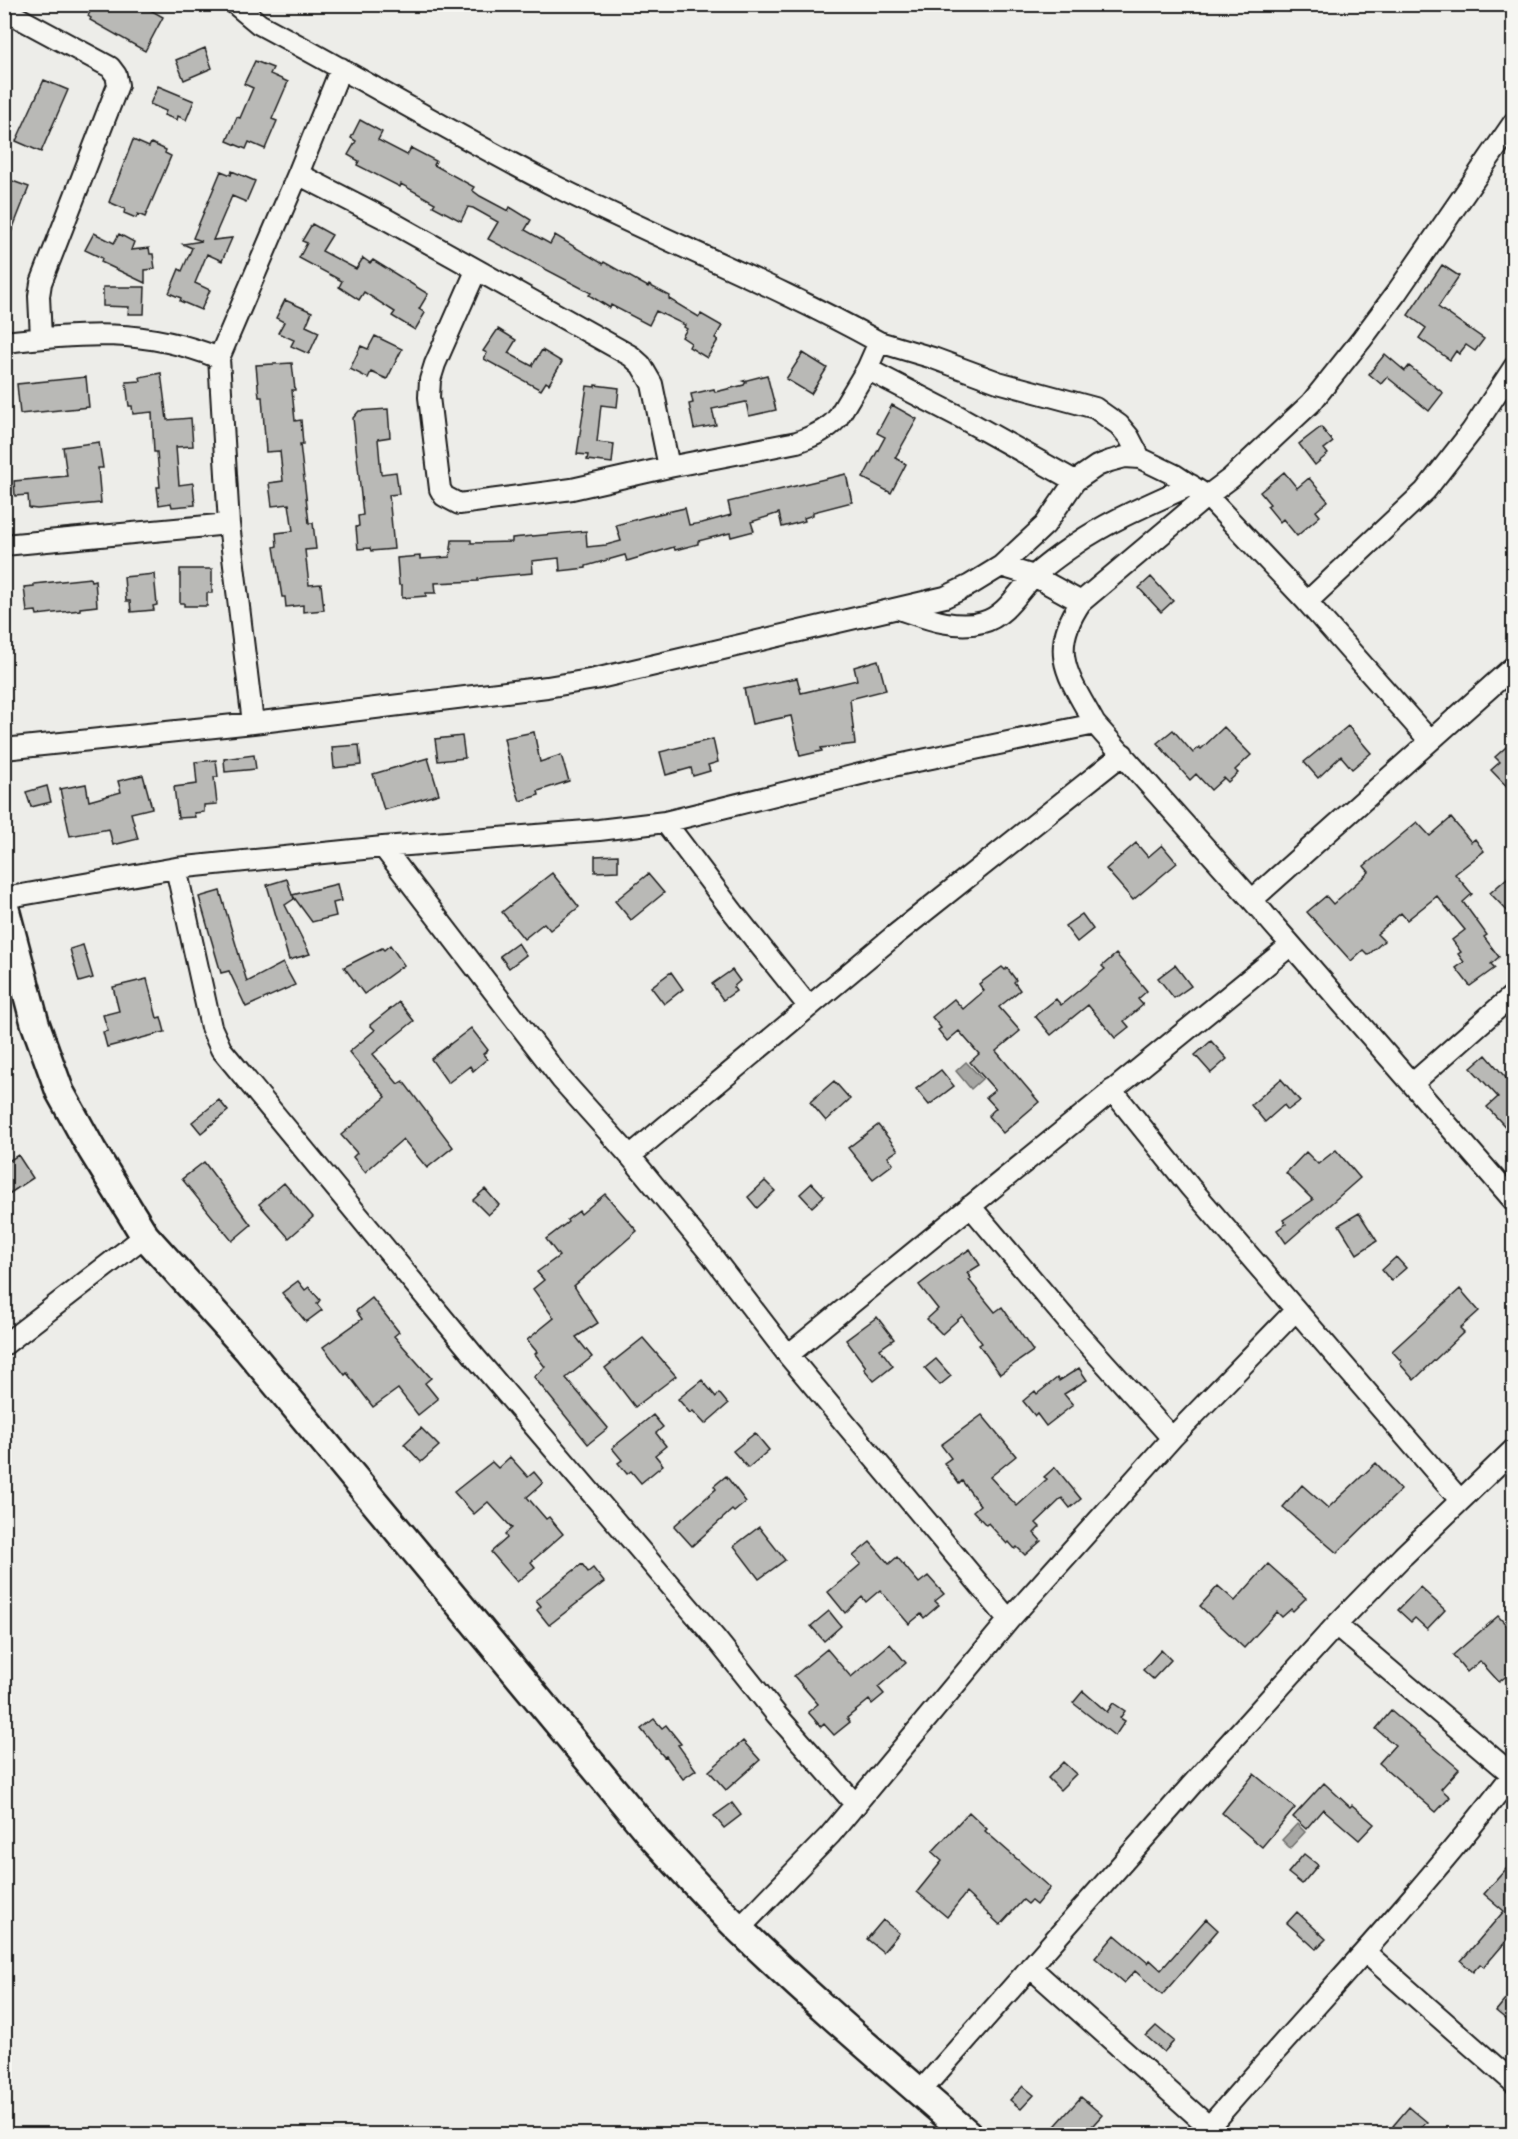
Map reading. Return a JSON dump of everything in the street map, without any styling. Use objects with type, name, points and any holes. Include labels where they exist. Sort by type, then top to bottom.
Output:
[{"type":"street","points":[[235,4],[259,24],[551,184],[698,255],[808,304],[879,342],[933,358],[998,382],[1095,408],[1119,425],[1140,458]]},
{"type":"street","points":[[4,10],[110,67],[116,75],[118,85],[41,283],[39,296],[41,338]]},
{"type":"street","points":[[253,723],[229,524],[219,358],[298,174],[340,68]]},
{"type":"street","points":[[897,608],[936,621],[965,626],[986,622],[1012,603],[1034,576],[1079,542],[1119,518],[1231,478],[1293,422],[1318,394],[1397,292],[1514,122]]},
{"type":"street","points":[[298,174],[386,219],[631,356],[641,365],[652,384],[669,467]]},
{"type":"street","points":[[476,271],[430,380],[429,397],[440,489],[444,496],[452,502],[469,504],[572,489],[809,438],[831,426],[837,419],[867,369],[879,342]]},
{"type":"street","points":[[4,342],[113,334],[137,336],[180,345],[219,358]]},
{"type":"street","points":[[1307,602],[1425,491],[1472,432],[1514,368]]},
{"type":"street","points":[[867,369],[960,417],[1075,481]]},
{"type":"street","points":[[4,749],[253,723],[584,681],[954,594],[1001,566],[1045,525],[1075,481],[1097,466],[1125,457],[1140,458],[1160,466],[1199,490],[1307,602],[1430,741]]},
{"type":"street","points":[[1199,490],[1081,602],[1071,616],[1065,634],[1063,658],[1077,690],[1095,724],[1252,900],[1514,1201]]},
{"type":"street","points":[[4,545],[229,524]]},
{"type":"street","points":[[1001,566],[1034,576],[1081,602]]},
{"type":"street","points":[[1252,900],[1514,666]]},
{"type":"street","points":[[4,898],[176,868],[664,822],[893,766],[1095,724]]},
{"type":"street","points":[[630,1156],[976,869],[1123,754]]},
{"type":"street","points":[[664,822],[809,1007]]},
{"type":"street","points":[[383,847],[561,1079],[630,1156],[712,1256],[788,1355],[1009,1620]]},
{"type":"street","points":[[176,868],[211,1027],[220,1049],[475,1357],[716,1639],[776,1714],[856,1805]]},
{"type":"street","points":[[4,905],[36,1023],[60,1092],[92,1150],[145,1236],[248,1350],[655,1840],[739,1929],[820,2005],[968,2134]]},
{"type":"street","points":[[788,1355],[1291,945]]},
{"type":"street","points":[[1412,1084],[1514,994]]},
{"type":"street","points":[[1112,1090],[1295,1311],[1460,1500]]},
{"type":"street","points":[[970,1206],[1076,1331],[1172,1438]]},
{"type":"street","points":[[4,1345],[145,1236]]},
{"type":"street","points":[[739,1929],[823,1843],[1009,1620],[1172,1438],[1295,1311]]},
{"type":"street","points":[[920,2092],[1336,1625],[1402,1556],[1514,1449]]},
{"type":"street","points":[[1030,1967],[1213,2131],[1277,2049],[1365,1952],[1471,1829],[1513,1776],[1336,1625]]},
{"type":"street","points":[[1365,1952],[1514,2083]]},
{"type":"shaded area","points":[[966,1062],[982,1079],[971,1089],[956,1071]]},
{"type":"shaded area","points":[[1297,1824],[1305,1832],[1290,1848],[1282,1840]]},
{"type":"building","points":[[94,4],[140,4],[163,17],[145,51],[90,20],[88,16]]},
{"type":"building","points":[[205,48],[212,68],[184,80],[176,60]]},
{"type":"building","points":[[255,61],[273,68],[270,74],[288,82],[272,119],[277,121],[265,149],[249,142],[246,149],[227,141],[253,88],[244,84]]},
{"type":"building","points":[[44,80],[68,90],[41,152],[16,141]]},
{"type":"building","points":[[158,86],[194,101],[186,120],[178,116],[177,120],[164,115],[166,111],[150,104]]},
{"type":"building","points":[[360,120],[382,132],[378,140],[407,155],[411,148],[436,161],[434,165],[474,187],[472,190],[480,196],[508,211],[510,207],[531,220],[525,230],[550,244],[555,235],[603,264],[604,262],[648,287],[649,285],[670,296],[669,299],[699,317],[701,314],[722,326],[715,338],[718,340],[707,358],[689,347],[691,343],[682,337],[687,329],[685,325],[656,311],[649,325],[611,305],[610,308],[589,295],[591,293],[488,239],[498,222],[473,208],[468,207],[461,221],[433,206],[435,203],[401,184],[400,187],[357,165],[359,161],[348,155],[356,141],[351,138]]},
{"type":"building","points":[[133,140],[149,147],[151,143],[166,150],[165,153],[171,156],[145,217],[138,214],[136,218],[124,213],[125,209],[109,202]]},
{"type":"building","points":[[221,171],[231,175],[232,171],[255,181],[246,202],[232,196],[213,240],[232,238],[222,261],[207,254],[195,283],[210,290],[201,310],[180,301],[181,298],[169,293],[179,269],[182,271],[192,248],[183,244],[202,241],[193,238]]},
{"type":"building","points":[[4,178],[29,187],[5,248],[4,248]]},
{"type":"building","points":[[312,224],[332,235],[322,251],[356,269],[363,258],[370,263],[373,260],[428,294],[419,309],[425,313],[415,330],[392,316],[395,312],[364,292],[359,300],[339,287],[342,281],[299,258],[307,243],[302,241]]},
{"type":"building","points":[[94,233],[114,243],[119,234],[134,242],[131,250],[149,248],[150,254],[153,254],[155,269],[145,270],[145,283],[101,262],[102,258],[85,250]]},
{"type":"building","points":[[1442,265],[1459,276],[1438,307],[1484,339],[1475,351],[1466,345],[1459,354],[1456,351],[1450,360],[1419,338],[1426,328],[1408,315]]},
{"type":"building","points":[[103,287],[145,287],[144,314],[128,314],[129,307],[103,306]]},
{"type":"building","points":[[285,300],[312,312],[306,326],[319,332],[309,354],[291,346],[294,340],[278,333],[284,322],[276,318]]},
{"type":"building","points":[[498,329],[516,340],[508,353],[532,366],[542,350],[562,362],[549,384],[546,382],[541,390],[484,359],[487,353],[483,351]]},
{"type":"building","points":[[375,336],[402,349],[387,379],[371,372],[368,378],[350,369],[361,346],[368,349]]},
{"type":"building","points":[[803,353],[827,368],[811,394],[786,379]]},
{"type":"building","points":[[1385,354],[1405,371],[1409,366],[1443,393],[1429,411],[1387,377],[1381,384],[1369,374]]},
{"type":"building","points":[[292,363],[295,421],[301,420],[303,444],[300,444],[309,523],[313,523],[316,549],[305,550],[309,585],[321,584],[324,610],[303,612],[303,605],[286,607],[285,597],[282,597],[274,547],[277,546],[276,533],[293,531],[289,504],[272,506],[269,483],[283,481],[280,451],[266,452],[262,397],[259,397],[256,365]]},
{"type":"building","points":[[161,373],[167,420],[191,418],[193,446],[176,447],[179,485],[193,483],[195,505],[172,507],[171,503],[159,505],[157,487],[160,487],[157,452],[154,452],[152,412],[133,414],[132,406],[129,406],[126,382],[141,381],[140,377]]},
{"type":"building","points":[[767,375],[776,410],[749,416],[746,402],[712,409],[716,425],[694,429],[689,404],[693,403],[691,394],[714,389],[715,392],[744,385],[746,382],[743,381]]},
{"type":"building","points":[[86,377],[89,407],[20,414],[17,384]]},
{"type":"building","points":[[595,385],[619,388],[617,407],[601,405],[597,442],[614,444],[612,463],[587,460],[588,455],[577,454],[587,386],[595,387]]},
{"type":"building","points":[[892,405],[917,419],[895,458],[906,464],[891,493],[863,478],[885,437],[877,433]]},
{"type":"building","points":[[388,409],[390,437],[378,439],[381,474],[396,472],[399,494],[389,495],[394,549],[371,551],[370,548],[358,549],[356,527],[359,526],[358,516],[363,515],[353,418],[359,411]]},
{"type":"building","points":[[1321,427],[1333,442],[1324,449],[1328,454],[1315,465],[1299,444]]},
{"type":"building","points":[[99,442],[103,468],[98,468],[101,503],[37,509],[29,508],[28,495],[15,496],[14,481],[67,476],[63,447]]},
{"type":"building","points":[[1284,472],[1297,488],[1309,478],[1328,501],[1316,511],[1320,516],[1297,536],[1283,519],[1280,522],[1267,506],[1270,504],[1260,492]]},
{"type":"building","points":[[846,474],[852,502],[813,512],[813,515],[804,518],[805,521],[782,527],[779,513],[751,522],[754,531],[731,537],[730,533],[698,541],[698,544],[675,550],[674,547],[627,561],[625,555],[586,566],[586,568],[560,571],[559,558],[532,561],[533,573],[488,577],[478,579],[478,581],[435,583],[436,593],[402,598],[397,558],[450,557],[452,540],[471,540],[471,543],[512,542],[512,538],[586,531],[587,547],[606,545],[621,541],[616,525],[685,508],[689,525],[702,523],[731,515],[728,502]]},
{"type":"building","points":[[180,569],[212,569],[212,593],[207,593],[207,606],[184,606],[184,603],[180,603]]},
{"type":"building","points":[[154,574],[157,605],[153,606],[154,610],[131,612],[130,601],[126,601],[124,577]]},
{"type":"building","points":[[1151,577],[1173,601],[1161,612],[1139,588]]},
{"type":"building","points":[[90,578],[91,581],[95,580],[97,606],[37,615],[36,611],[27,612],[24,587]]},
{"type":"building","points":[[878,660],[886,690],[850,699],[855,744],[821,748],[822,751],[800,756],[791,716],[752,724],[744,689],[797,678],[801,693],[857,680],[854,667]]},
{"type":"building","points":[[1348,726],[1371,753],[1352,769],[1341,756],[1318,778],[1304,762]]},
{"type":"building","points":[[1224,727],[1251,755],[1235,770],[1238,773],[1228,782],[1224,778],[1211,790],[1196,774],[1190,780],[1157,743],[1173,730],[1193,753],[1199,747],[1201,749]]},
{"type":"building","points":[[534,732],[540,762],[561,755],[569,781],[538,791],[539,795],[520,801],[512,777],[504,738]]},
{"type":"building","points":[[462,736],[465,758],[438,761],[435,739]]},
{"type":"building","points":[[713,739],[718,762],[708,765],[710,771],[693,776],[691,768],[666,775],[660,752]]},
{"type":"building","points":[[1514,740],[1514,794],[1491,770],[1500,762],[1495,757]]},
{"type":"building","points":[[359,745],[361,765],[334,768],[332,747]]},
{"type":"building","points":[[254,755],[256,769],[225,772],[224,759]]},
{"type":"building","points":[[428,758],[439,794],[384,810],[373,774]]},
{"type":"building","points":[[216,760],[218,777],[214,777],[217,804],[204,805],[204,812],[194,813],[195,817],[178,818],[174,787],[197,784],[195,762]]},
{"type":"building","points":[[143,775],[152,808],[131,813],[138,839],[113,845],[109,829],[70,836],[60,789],[86,784],[89,801],[121,792],[118,781]]},
{"type":"building","points":[[47,786],[51,802],[31,807],[26,792]]},
{"type":"building","points":[[1451,818],[1471,842],[1475,839],[1484,851],[1455,874],[1472,894],[1463,902],[1487,935],[1484,937],[1499,957],[1491,964],[1495,968],[1470,986],[1456,968],[1464,962],[1458,954],[1461,952],[1452,940],[1465,930],[1437,896],[1407,920],[1401,913],[1377,934],[1384,941],[1368,955],[1363,950],[1351,961],[1307,912],[1326,896],[1333,904],[1369,872],[1364,866],[1417,822],[1430,836]]},
{"type":"building","points":[[1136,843],[1148,857],[1162,845],[1177,863],[1133,900],[1106,869]]},
{"type":"building","points":[[618,855],[618,871],[595,872],[595,856]]},
{"type":"building","points":[[1514,872],[1514,918],[1490,893]]},
{"type":"building","points":[[552,873],[579,907],[550,930],[544,923],[524,939],[502,912]]},
{"type":"building","points":[[648,874],[664,893],[631,920],[615,901]]},
{"type":"building","points":[[287,879],[292,895],[337,884],[341,901],[333,903],[336,916],[312,922],[293,896],[294,899],[285,905],[310,954],[289,960],[267,885]]},
{"type":"building","points":[[220,891],[247,982],[283,963],[295,985],[246,1007],[229,971],[221,973],[199,897]]},
{"type":"building","points":[[1082,914],[1093,929],[1077,942],[1065,926]]},
{"type":"building","points":[[518,943],[526,955],[509,968],[500,956]]},
{"type":"building","points":[[83,945],[93,978],[79,982],[70,949]]},
{"type":"building","points":[[390,945],[404,965],[364,994],[344,967],[382,948],[384,950]]},
{"type":"building","points":[[1116,954],[1147,991],[1138,999],[1143,1005],[1124,1021],[1129,1027],[1115,1038],[1088,1005],[1051,1035],[1035,1016],[1056,999],[1061,1005],[1105,969],[1102,966]]},
{"type":"building","points":[[1175,965],[1191,986],[1174,998],[1158,978]]},
{"type":"building","points":[[1002,967],[1005,970],[1007,968],[1020,990],[999,1007],[1020,1031],[996,1051],[1039,1102],[1003,1133],[988,1116],[996,1108],[986,1097],[995,1090],[970,1062],[979,1054],[959,1031],[947,1041],[938,1030],[941,1028],[932,1017],[954,999],[963,1009],[984,991],[979,984]]},
{"type":"building","points":[[732,970],[740,981],[733,987],[736,991],[723,1000],[712,984]]},
{"type":"building","points":[[671,972],[683,989],[664,1004],[651,987]]},
{"type":"building","points":[[147,979],[157,1018],[161,1017],[165,1032],[107,1047],[103,1032],[108,1031],[103,1015],[119,1011],[113,987]]},
{"type":"building","points":[[399,1002],[414,1021],[373,1054],[398,1084],[403,1081],[453,1147],[427,1168],[403,1139],[365,1172],[353,1157],[357,1153],[341,1135],[386,1097],[349,1052],[375,1030],[370,1025]]},
{"type":"building","points":[[471,1028],[488,1050],[483,1054],[487,1059],[473,1071],[470,1066],[448,1083],[431,1059]]},
{"type":"building","points":[[1211,1041],[1227,1059],[1211,1073],[1195,1055]]},
{"type":"building","points":[[1486,1055],[1512,1085],[1514,1083],[1514,1136],[1487,1107],[1498,1097],[1471,1068]]},
{"type":"building","points":[[941,1070],[954,1086],[929,1105],[916,1089]]},
{"type":"building","points":[[1281,1079],[1300,1101],[1288,1110],[1284,1105],[1265,1122],[1251,1105]]},
{"type":"building","points":[[834,1081],[850,1099],[826,1121],[810,1102]]},
{"type":"building","points":[[219,1100],[228,1111],[201,1133],[192,1122]]},
{"type":"building","points":[[878,1125],[898,1150],[888,1157],[893,1164],[873,1179],[848,1148]]},
{"type":"building","points":[[1336,1150],[1360,1178],[1286,1243],[1277,1230],[1286,1224],[1283,1220],[1313,1200],[1286,1173],[1306,1152],[1318,1164]]},
{"type":"building","points":[[18,1155],[33,1178],[4,1197],[4,1164]]},
{"type":"building","points":[[204,1162],[251,1225],[232,1241],[182,1179]]},
{"type":"building","points":[[765,1181],[775,1191],[757,1208],[748,1197]]},
{"type":"building","points":[[284,1183],[313,1217],[289,1238],[259,1204]]},
{"type":"building","points":[[812,1183],[824,1196],[812,1207],[800,1194]]},
{"type":"building","points":[[485,1189],[499,1205],[488,1215],[473,1200]]},
{"type":"building","points":[[605,1194],[637,1231],[574,1286],[598,1323],[576,1337],[592,1357],[566,1378],[608,1428],[588,1444],[534,1377],[545,1367],[527,1340],[554,1318],[533,1289],[544,1280],[537,1272],[559,1256],[546,1239],[568,1222],[567,1220],[579,1211],[581,1214]]},
{"type":"building","points":[[1359,1213],[1377,1241],[1357,1254],[1339,1225]]},
{"type":"building","points":[[970,1249],[980,1265],[967,1273],[971,1278],[969,1280],[995,1312],[1002,1307],[1033,1351],[1000,1374],[979,1345],[982,1343],[962,1316],[942,1334],[927,1319],[938,1309],[919,1285]]},
{"type":"building","points":[[1396,1257],[1406,1268],[1391,1281],[1382,1270]]},
{"type":"building","points":[[298,1281],[305,1290],[309,1287],[320,1300],[317,1304],[322,1310],[306,1322],[282,1293]]},
{"type":"building","points":[[1460,1289],[1479,1311],[1460,1328],[1464,1332],[1414,1380],[1392,1351]]},
{"type":"building","points":[[372,1298],[399,1332],[394,1336],[431,1378],[425,1383],[438,1399],[418,1415],[398,1389],[373,1407],[323,1347],[362,1319],[356,1311]]},
{"type":"building","points":[[877,1317],[894,1339],[880,1349],[893,1366],[874,1381],[846,1340]]},
{"type":"building","points":[[643,1338],[676,1376],[635,1407],[605,1368]]},
{"type":"building","points":[[936,1359],[951,1376],[940,1385],[925,1368]]},
{"type":"building","points":[[1079,1368],[1087,1380],[1064,1394],[1073,1405],[1046,1426],[1023,1401],[1035,1391],[1037,1394],[1057,1378],[1059,1381]]},
{"type":"building","points":[[702,1380],[716,1397],[719,1393],[728,1404],[705,1424],[693,1411],[690,1413],[678,1399]]},
{"type":"building","points":[[653,1415],[663,1427],[656,1433],[666,1446],[655,1455],[663,1465],[641,1483],[631,1471],[627,1474],[618,1463],[622,1460],[612,1448]]},
{"type":"building","points":[[982,1415],[1016,1456],[990,1477],[1017,1506],[1047,1479],[1044,1477],[1055,1467],[1081,1499],[1070,1508],[1062,1498],[1036,1523],[1040,1527],[1034,1533],[1041,1541],[1025,1555],[1009,1542],[1007,1544],[988,1523],[986,1525],[973,1511],[980,1505],[962,1481],[959,1484],[944,1463],[951,1458],[941,1445]]},
{"type":"building","points":[[421,1428],[439,1446],[421,1462],[404,1444]]},
{"type":"building","points":[[755,1433],[769,1450],[748,1468],[733,1451]]},
{"type":"building","points":[[510,1457],[528,1477],[534,1472],[543,1483],[527,1497],[546,1519],[549,1517],[563,1534],[531,1562],[535,1567],[517,1582],[491,1552],[507,1538],[505,1534],[512,1528],[488,1502],[474,1514],[454,1492],[492,1462],[498,1468]]},
{"type":"building","points":[[1376,1463],[1401,1490],[1337,1553],[1283,1507],[1302,1485],[1328,1508]]},
{"type":"building","points":[[726,1476],[746,1502],[734,1512],[732,1510],[692,1546],[674,1526],[716,1489],[714,1486]]},
{"type":"building","points":[[759,1527],[785,1560],[759,1579],[734,1546]]},
{"type":"building","points":[[870,1542],[889,1564],[897,1557],[919,1583],[928,1576],[944,1594],[935,1601],[939,1605],[924,1618],[921,1614],[909,1624],[880,1590],[866,1602],[862,1597],[845,1613],[828,1592],[861,1564],[853,1556]]},
{"type":"building","points":[[582,1564],[588,1572],[593,1568],[604,1582],[549,1625],[537,1610],[541,1606],[536,1600]]},
{"type":"building","points":[[1268,1564],[1306,1598],[1293,1611],[1291,1609],[1282,1617],[1277,1612],[1244,1648],[1200,1606],[1218,1586],[1235,1601]]},
{"type":"building","points":[[1420,1587],[1445,1610],[1427,1629],[1415,1618],[1411,1622],[1398,1610]]},
{"type":"building","points":[[829,1611],[841,1626],[824,1641],[811,1626]]},
{"type":"building","points":[[1498,1616],[1514,1633],[1514,1670],[1499,1682],[1480,1661],[1467,1672],[1453,1655]]},
{"type":"building","points":[[890,1644],[906,1663],[878,1687],[884,1694],[872,1704],[869,1700],[847,1718],[850,1722],[834,1735],[824,1724],[821,1727],[808,1712],[818,1704],[794,1676],[827,1649],[851,1677]]},
{"type":"building","points":[[1161,1650],[1171,1660],[1153,1679],[1143,1670]]},
{"type":"building","points":[[1083,1691],[1107,1712],[1113,1703],[1125,1711],[1120,1718],[1125,1721],[1115,1736],[1073,1703]]},
{"type":"building","points":[[1391,1711],[1459,1769],[1441,1789],[1450,1797],[1436,1812],[1379,1763],[1395,1745],[1376,1729]]},
{"type":"building","points":[[654,1719],[662,1728],[666,1725],[681,1744],[678,1745],[696,1770],[683,1779],[641,1729]]},
{"type":"building","points":[[743,1741],[760,1760],[726,1790],[709,1771]]},
{"type":"building","points":[[1063,1762],[1076,1774],[1060,1790],[1048,1778]]},
{"type":"building","points":[[1254,1774],[1295,1808],[1262,1847],[1222,1813]]},
{"type":"building","points":[[1324,1783],[1350,1807],[1352,1805],[1374,1824],[1359,1840],[1323,1809],[1306,1829],[1293,1817]]},
{"type":"building","points":[[732,1803],[741,1815],[724,1828],[714,1816]]},
{"type":"building","points":[[969,1812],[987,1829],[985,1831],[1050,1888],[1036,1905],[1031,1901],[1028,1904],[1023,1900],[1000,1925],[966,1893],[947,1917],[917,1892],[942,1861],[932,1852]]},
{"type":"building","points":[[1304,1854],[1318,1865],[1302,1884],[1288,1873]]},
{"type":"building","points":[[1514,1860],[1514,1932],[1484,1967],[1480,1964],[1473,1972],[1461,1961],[1504,1911],[1484,1894]]},
{"type":"building","points":[[1297,1912],[1326,1939],[1316,1949],[1287,1923]]},
{"type":"building","points":[[1206,1919],[1218,1930],[1162,1995],[1135,1971],[1124,1983],[1095,1958],[1115,1935],[1148,1963],[1150,1960],[1161,1970]]},
{"type":"building","points":[[883,1920],[899,1933],[883,1952],[867,1939]]},
{"type":"building","points":[[1514,1989],[1514,2012],[1507,2020],[1496,2011]]},
{"type":"building","points":[[1156,2026],[1174,2041],[1164,2052],[1146,2036]]},
{"type":"building","points":[[1023,2086],[1034,2095],[1021,2109],[1010,2100]]},
{"type":"building","points":[[1081,2097],[1102,2115],[1085,2134],[1048,2134]]},
{"type":"building","points":[[1409,2107],[1427,2122],[1415,2134],[1403,2134],[1393,2126]]}]
